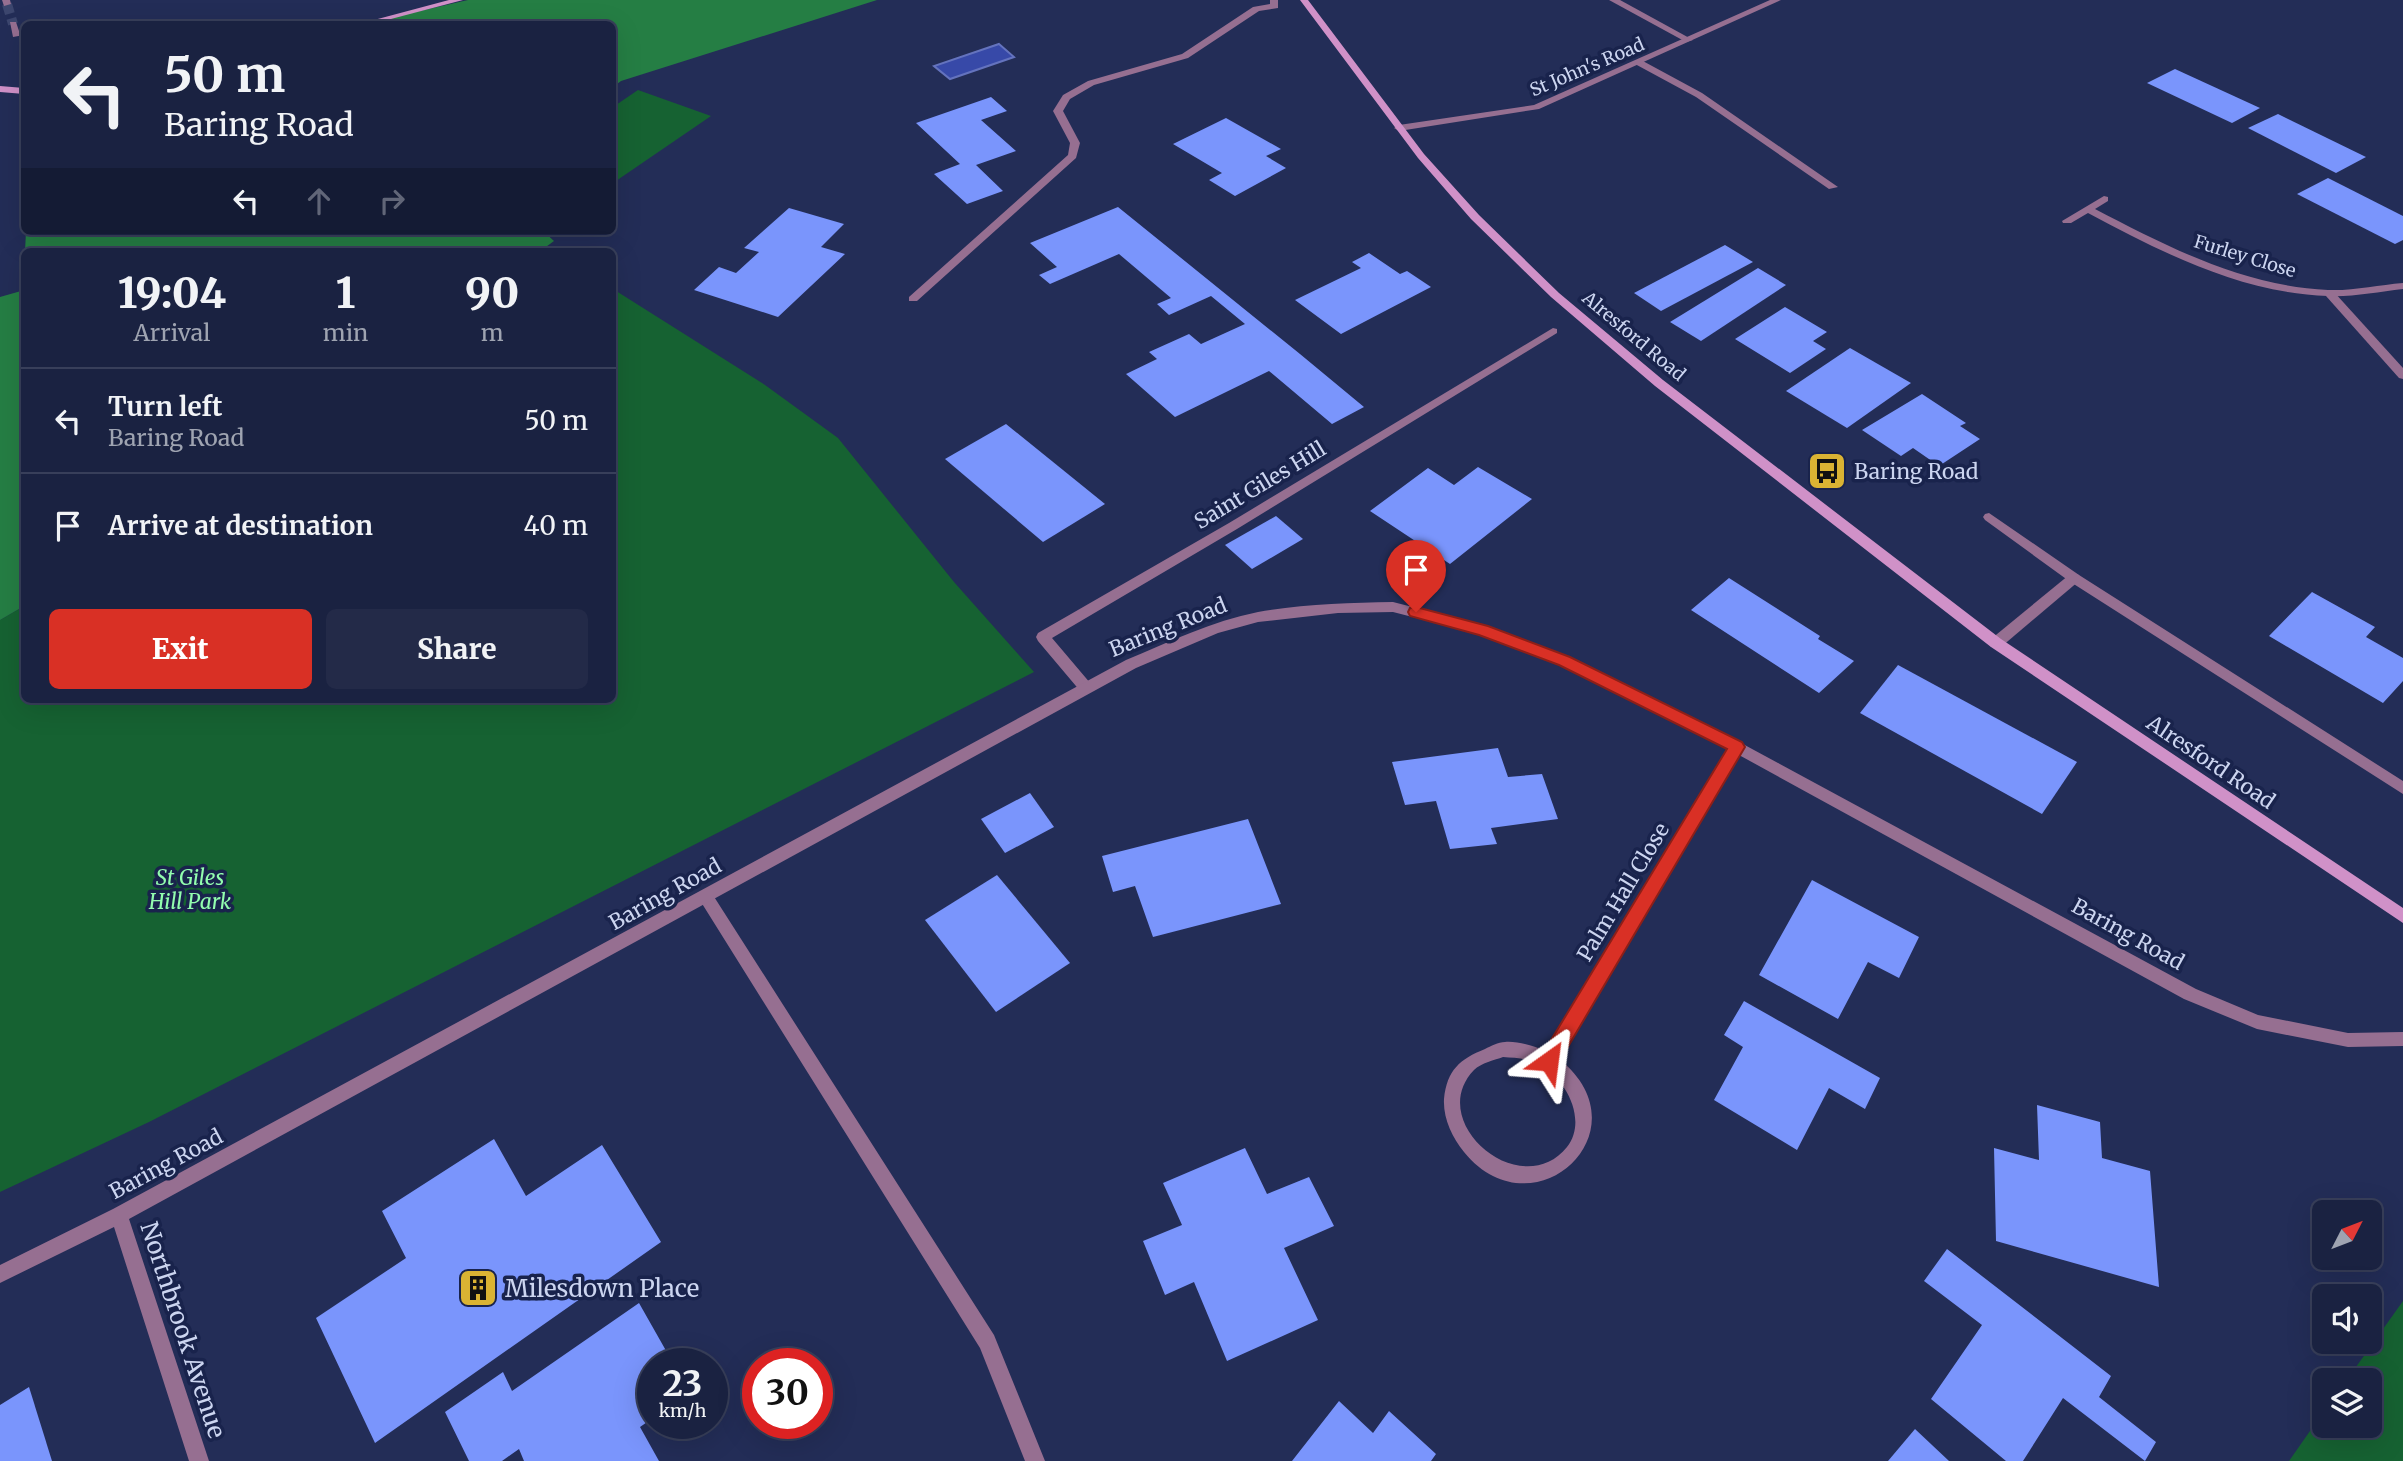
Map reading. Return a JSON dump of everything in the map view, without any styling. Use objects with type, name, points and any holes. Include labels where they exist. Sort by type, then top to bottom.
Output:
[{"type":"main road","points":[[375,21],[459,0]]},
{"type":"main road","name":"Alresford Road","points":[[1304,0],[1399,128],[1475,217],[1555,295],[1723,434],[1996,643],[2403,916]]},
{"type":"main road","points":[[0,89],[21,91]]},
{"type":"street","points":[[913,299],[1073,156],[1075,143],[1058,111],[1066,97],[1091,83],[1185,56],[1256,9],[1275,6],[1274,0]]},
{"type":"street","points":[[1613,0],[1689,40]]},
{"type":"street","name":"St John's Road","points":[[1399,128],[1536,107],[1777,0]]},
{"type":"street","points":[[13,24],[16,35],[21,33]]},
{"type":"street","points":[[1638,62],[1699,95],[1833,187]]},
{"type":"street","points":[[2067,221],[2104,199]]},
{"type":"street","name":"Furley Close","points":[[2088,209],[2156,245],[2230,273],[2303,291],[2330,293],[2403,286]]},
{"type":"street","points":[[2330,293],[2403,375]]},
{"type":"street","name":"Saint Giles Hill","points":[[1086,688],[1043,637],[1233,526],[1553,331]]},
{"type":"street","points":[[1989,517],[2074,578],[2403,788]]},
{"type":"street","points":[[1996,643],[2074,578]]},
{"type":"street","name":"Baring Road","points":[[0,1274],[119,1215],[1131,664],[1214,629],[1258,617],[1338,608],[1393,607],[1482,630],[1564,661],[1737,747],[2190,994],[2257,1022],[2348,1040],[2403,1039]]},
{"type":"street","name":"Palm Hall Close","points":[[1549,1061],[1737,747]]},
{"type":"street","points":[[706,897],[987,1342],[1035,1461]]},
{"type":"street","points":[[1503,1049],[1525,1051],[1549,1061],[1566,1075],[1583,1106],[1584,1129],[1576,1148],[1563,1163],[1548,1171],[1510,1173],[1492,1167],[1469,1150],[1458,1134],[1452,1115],[1451,1095],[1454,1083],[1467,1065],[1489,1052],[1503,1049]]},
{"type":"street","name":"Northbrook Avenue","points":[[119,1215],[199,1461]]},
{"type":"green space","points":[[468,0],[877,0],[616,85],[616,21],[376,21]]},
{"type":"green space","points":[[638,90],[711,116],[616,181],[616,105]]},
{"type":"green space","points":[[26,235],[547,235],[554,241],[544,248],[25,248]]},
{"type":"green space","points":[[21,291],[21,608],[0,620],[0,297]]},
{"type":"green space","name":"St Giles Hill Park","points":[[616,291],[765,385],[838,438],[954,582],[1034,672],[149,1122],[0,1192],[0,620],[21,608],[21,703],[616,703]]},
{"type":"green space","points":[[2403,1301],[2403,1461],[2289,1461],[2312,1428],[2312,1438],[2382,1438],[2382,1368],[2355,1368],[2365,1354],[2382,1354],[2382,1330]]},
{"type":"water","points":[[999,44],[1014,57],[950,79],[934,66]]},
{"type":"building","points":[[2175,69],[2260,108],[2232,123],[2147,83]]},
{"type":"building","points":[[991,97],[1007,111],[981,120],[1016,151],[976,165],[1003,191],[967,204],[934,174],[960,164],[916,123]]},
{"type":"building","points":[[2278,114],[2366,157],[2336,173],[2248,128]]},
{"type":"building","points":[[1226,118],[1281,149],[1266,156],[1286,168],[1235,196],[1209,180],[1222,173],[1173,144]]},
{"type":"building","points":[[2328,178],[2403,216],[2403,240],[2395,244],[2297,194]]},
{"type":"building","points":[[1118,207],[1364,407],[1332,424],[1269,371],[1175,417],[1126,374],[1157,359],[1149,352],[1189,334],[1201,344],[1245,324],[1211,296],[1169,315],[1157,304],[1171,298],[1119,254],[1050,284],[1039,275],[1057,267],[1030,243]]},
{"type":"building","points":[[789,208],[844,224],[821,247],[845,254],[778,317],[694,290],[719,267],[736,273],[759,252],[744,248]]},
{"type":"building","points":[[1725,245],[1753,262],[1661,311],[1634,293]]},
{"type":"building","points":[[1369,253],[1400,274],[1407,271],[1431,287],[1341,334],[1295,300],[1361,268],[1352,262]]},
{"type":"building","points":[[1758,268],[1786,285],[1701,341],[1670,322]]},
{"type":"building","points":[[1785,307],[1827,332],[1813,341],[1826,349],[1790,373],[1735,339]]},
{"type":"building","points":[[1850,348],[1911,383],[1847,428],[1786,391]]},
{"type":"building","points":[[1922,394],[1966,423],[1960,426],[1980,439],[1939,466],[1913,448],[1901,456],[1862,430]]},
{"type":"building","points":[[1006,424],[1105,504],[1043,542],[945,459]]},
{"type":"building","points":[[1478,467],[1532,499],[1450,564],[1370,511],[1428,468],[1454,485]]},
{"type":"building","points":[[1276,516],[1303,539],[1252,569],[1225,545]]},
{"type":"building","points":[[1729,578],[1854,661],[1819,693],[1691,610]]},
{"type":"building","points":[[2312,592],[2375,627],[2366,637],[2403,658],[2403,681],[2383,703],[2269,636]]},
{"type":"building","points":[[1898,665],[2077,762],[2042,814],[1860,713]]},
{"type":"building","points":[[1498,748],[1508,777],[1542,774],[1558,819],[1491,828],[1497,844],[1450,849],[1436,801],[1405,805],[1392,762]]},
{"type":"building","points":[[1030,793],[1054,827],[1005,853],[981,819]]},
{"type":"building","points":[[1248,819],[1281,904],[1153,937],[1135,886],[1113,892],[1102,856]]},
{"type":"building","points":[[997,875],[1070,963],[996,1012],[925,920]]},
{"type":"building","points":[[1812,880],[1919,937],[1899,978],[1868,962],[1838,1019],[1759,975]]},
{"type":"building","points":[[1744,1001],[1880,1078],[1865,1109],[1829,1088],[1797,1150],[1714,1100],[1743,1047],[1724,1035]]},
{"type":"building","points":[[2037,1105],[2100,1122],[2102,1158],[2150,1171],[2159,1287],[1996,1241],[1994,1148],[2039,1160]]},
{"type":"building","name":"Milesdown Place","points":[[494,1139],[526,1196],[602,1145],[661,1242],[375,1443],[316,1318],[406,1258],[382,1211]]},
{"type":"building","points":[[1245,1148],[1267,1194],[1309,1177],[1334,1226],[1284,1248],[1318,1320],[1227,1361],[1194,1282],[1165,1295],[1143,1241],[1182,1225],[1163,1183]]},
{"type":"building","points":[[1947,1249],[2111,1376],[2099,1397],[2156,1442],[2145,1461],[2063,1398],[2023,1461],[2006,1461],[1931,1399],[1982,1325],[1924,1281]]},
{"type":"building","name":"Milesdown Place","points":[[639,1303],[664,1348],[637,1348],[637,1439],[647,1439],[659,1461],[524,1461],[519,1449],[502,1461],[469,1461],[445,1412],[503,1372],[512,1391]]},
{"type":"building","points":[[29,1387],[52,1461],[0,1461],[0,1405]]},
{"type":"building","points":[[1339,1401],[1373,1433],[1389,1411],[1436,1454],[1431,1461],[1292,1461]]},
{"type":"building","points":[[1915,1429],[1949,1461],[1888,1461]]},
{"type":"tunnel","points":[[7,4],[13,24]]},
{"type":"place","name":"Baring Road","points":[[1827,471]]},
{"type":"place","name":"Milesdown Place","points":[[478,1288]]},
{"type":"route","points":[[1416,612],[1482,630],[1564,661],[1737,747],[1549,1061]]}]
